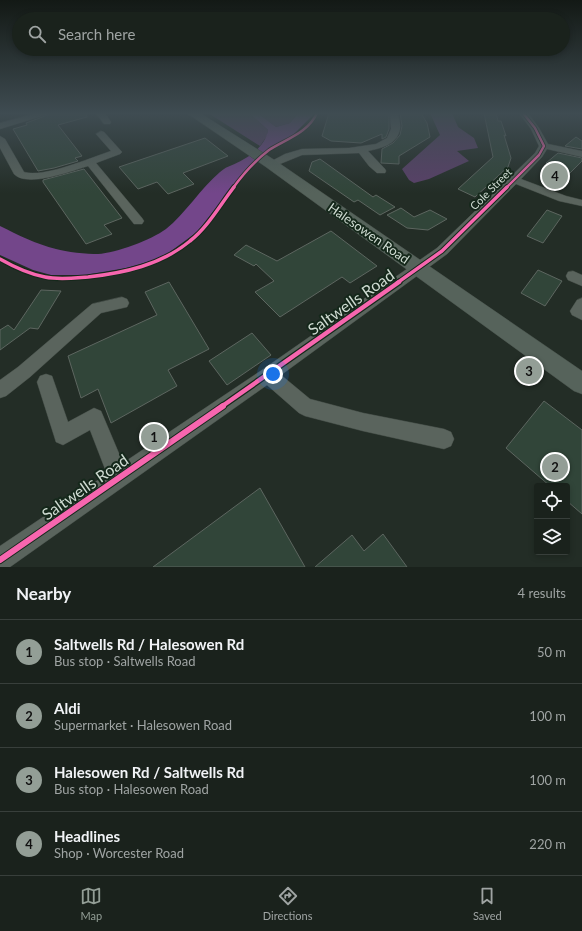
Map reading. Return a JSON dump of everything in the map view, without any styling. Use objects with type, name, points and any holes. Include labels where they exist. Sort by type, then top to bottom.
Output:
[{"type":"main road","name":"Halesowen Road","points":[[231,139],[268,163],[419,268],[582,384]]},
{"type":"street","points":[[0,139],[19,173],[28,177],[42,176],[117,152],[106,139]]},
{"type":"street","points":[[268,163],[304,151],[373,149],[384,145],[389,139]]},
{"type":"street","points":[[541,139],[544,146],[582,154]]},
{"type":"street","name":"Cole Street","points":[[419,268],[442,251],[539,155],[544,146]]},
{"type":"street","points":[[362,150],[373,164],[381,171]]},
{"type":"street","points":[[89,161],[138,221]]},
{"type":"street","points":[[514,179],[563,199],[582,203]]},
{"type":"street","name":"Saltwells Road","points":[[0,560],[268,375],[419,268]]},
{"type":"street","points":[[0,390],[24,372],[96,308],[122,303]]},
{"type":"street","points":[[582,304],[577,310],[582,314]]},
{"type":"street","points":[[268,375],[305,407],[363,422],[444,439]]},
{"type":"street","points":[[46,382],[63,435],[94,417],[119,478]]},
{"type":"shaded area","points":[[250,139],[265,139],[260,146]]},
{"type":"shaded area","points":[[265,139],[288,139],[270,148],[249,166],[197,232],[167,254],[154,260],[126,268],[85,275],[51,275],[33,270],[0,255],[0,226],[27,239],[49,247],[77,253],[105,253],[123,249],[143,241],[166,229],[213,178],[226,168],[248,157],[256,151]]},
{"type":"shaded area","points":[[435,139],[475,139],[478,148],[457,151],[469,161],[429,179],[414,183],[409,180],[402,169]]},
{"type":"building","points":[[19,139],[69,139],[82,156],[75,158],[78,161],[38,171]]},
{"type":"building","points":[[201,139],[207,139],[228,156],[183,173],[194,184],[168,194],[157,182],[138,189],[119,167]]},
{"type":"building","points":[[328,139],[369,139],[361,143],[331,141]]},
{"type":"building","points":[[396,139],[426,139],[399,156],[399,164],[381,163],[382,149]]},
{"type":"building","points":[[489,139],[505,139],[511,158],[508,167],[475,197],[458,189],[493,157]]},
{"type":"building","points":[[573,139],[582,141],[582,149],[565,146]]},
{"type":"building","points":[[558,153],[582,158],[582,161],[556,187],[542,182],[549,176],[541,173],[549,165],[546,163]]},
{"type":"building","points":[[320,159],[373,197],[376,195],[395,207],[380,215],[358,200],[354,202],[309,171],[312,162]]},
{"type":"building","points":[[84,169],[122,218],[104,225],[112,234],[86,244],[43,182],[43,180]]},
{"type":"building","points":[[401,208],[414,217],[430,210],[447,219],[428,230],[407,228],[387,215]]},
{"type":"building","points":[[547,210],[562,216],[543,243],[527,236]]},
{"type":"building","points":[[331,231],[377,266],[350,283],[342,277],[280,317],[255,292],[274,281],[256,264],[254,266],[234,255],[246,245],[277,261]]},
{"type":"building","points":[[538,270],[562,281],[545,306],[521,293]]},
{"type":"building","points":[[169,282],[209,349],[168,370],[177,386],[111,423],[98,389],[81,398],[68,356],[157,315],[145,292]]},
{"type":"building","points":[[41,290],[61,291],[38,329],[30,328],[0,350],[0,330],[8,325],[14,330]]},
{"type":"building","points":[[252,333],[271,355],[227,385],[209,361]]},
{"type":"building","points":[[544,401],[582,430],[582,514],[570,504],[570,483],[547,483],[506,448]]},
{"type":"building","points":[[260,488],[305,567],[153,567]]},
{"type":"building","points":[[383,534],[407,567],[315,567],[352,535],[364,551]]},
{"type":"cycle path","points":[[0,259],[31,273],[51,278],[72,278],[117,273],[149,265],[164,258],[191,241],[203,229],[248,169],[270,150],[288,139]]},
{"type":"cycle path","points":[[0,560],[268,375],[442,251],[539,155],[544,146],[541,139]]},
{"type":"place","name":"Headlines","points":[[555,176]]},
{"type":"place","name":"Halesowen Rd / Saltwells Rd","points":[[529,371]]},
{"type":"place","name":"Saltwells Rd / Halesowen Rd","points":[[154,437]]},
{"type":"place","name":"Aldi","points":[[555,467]]}]
